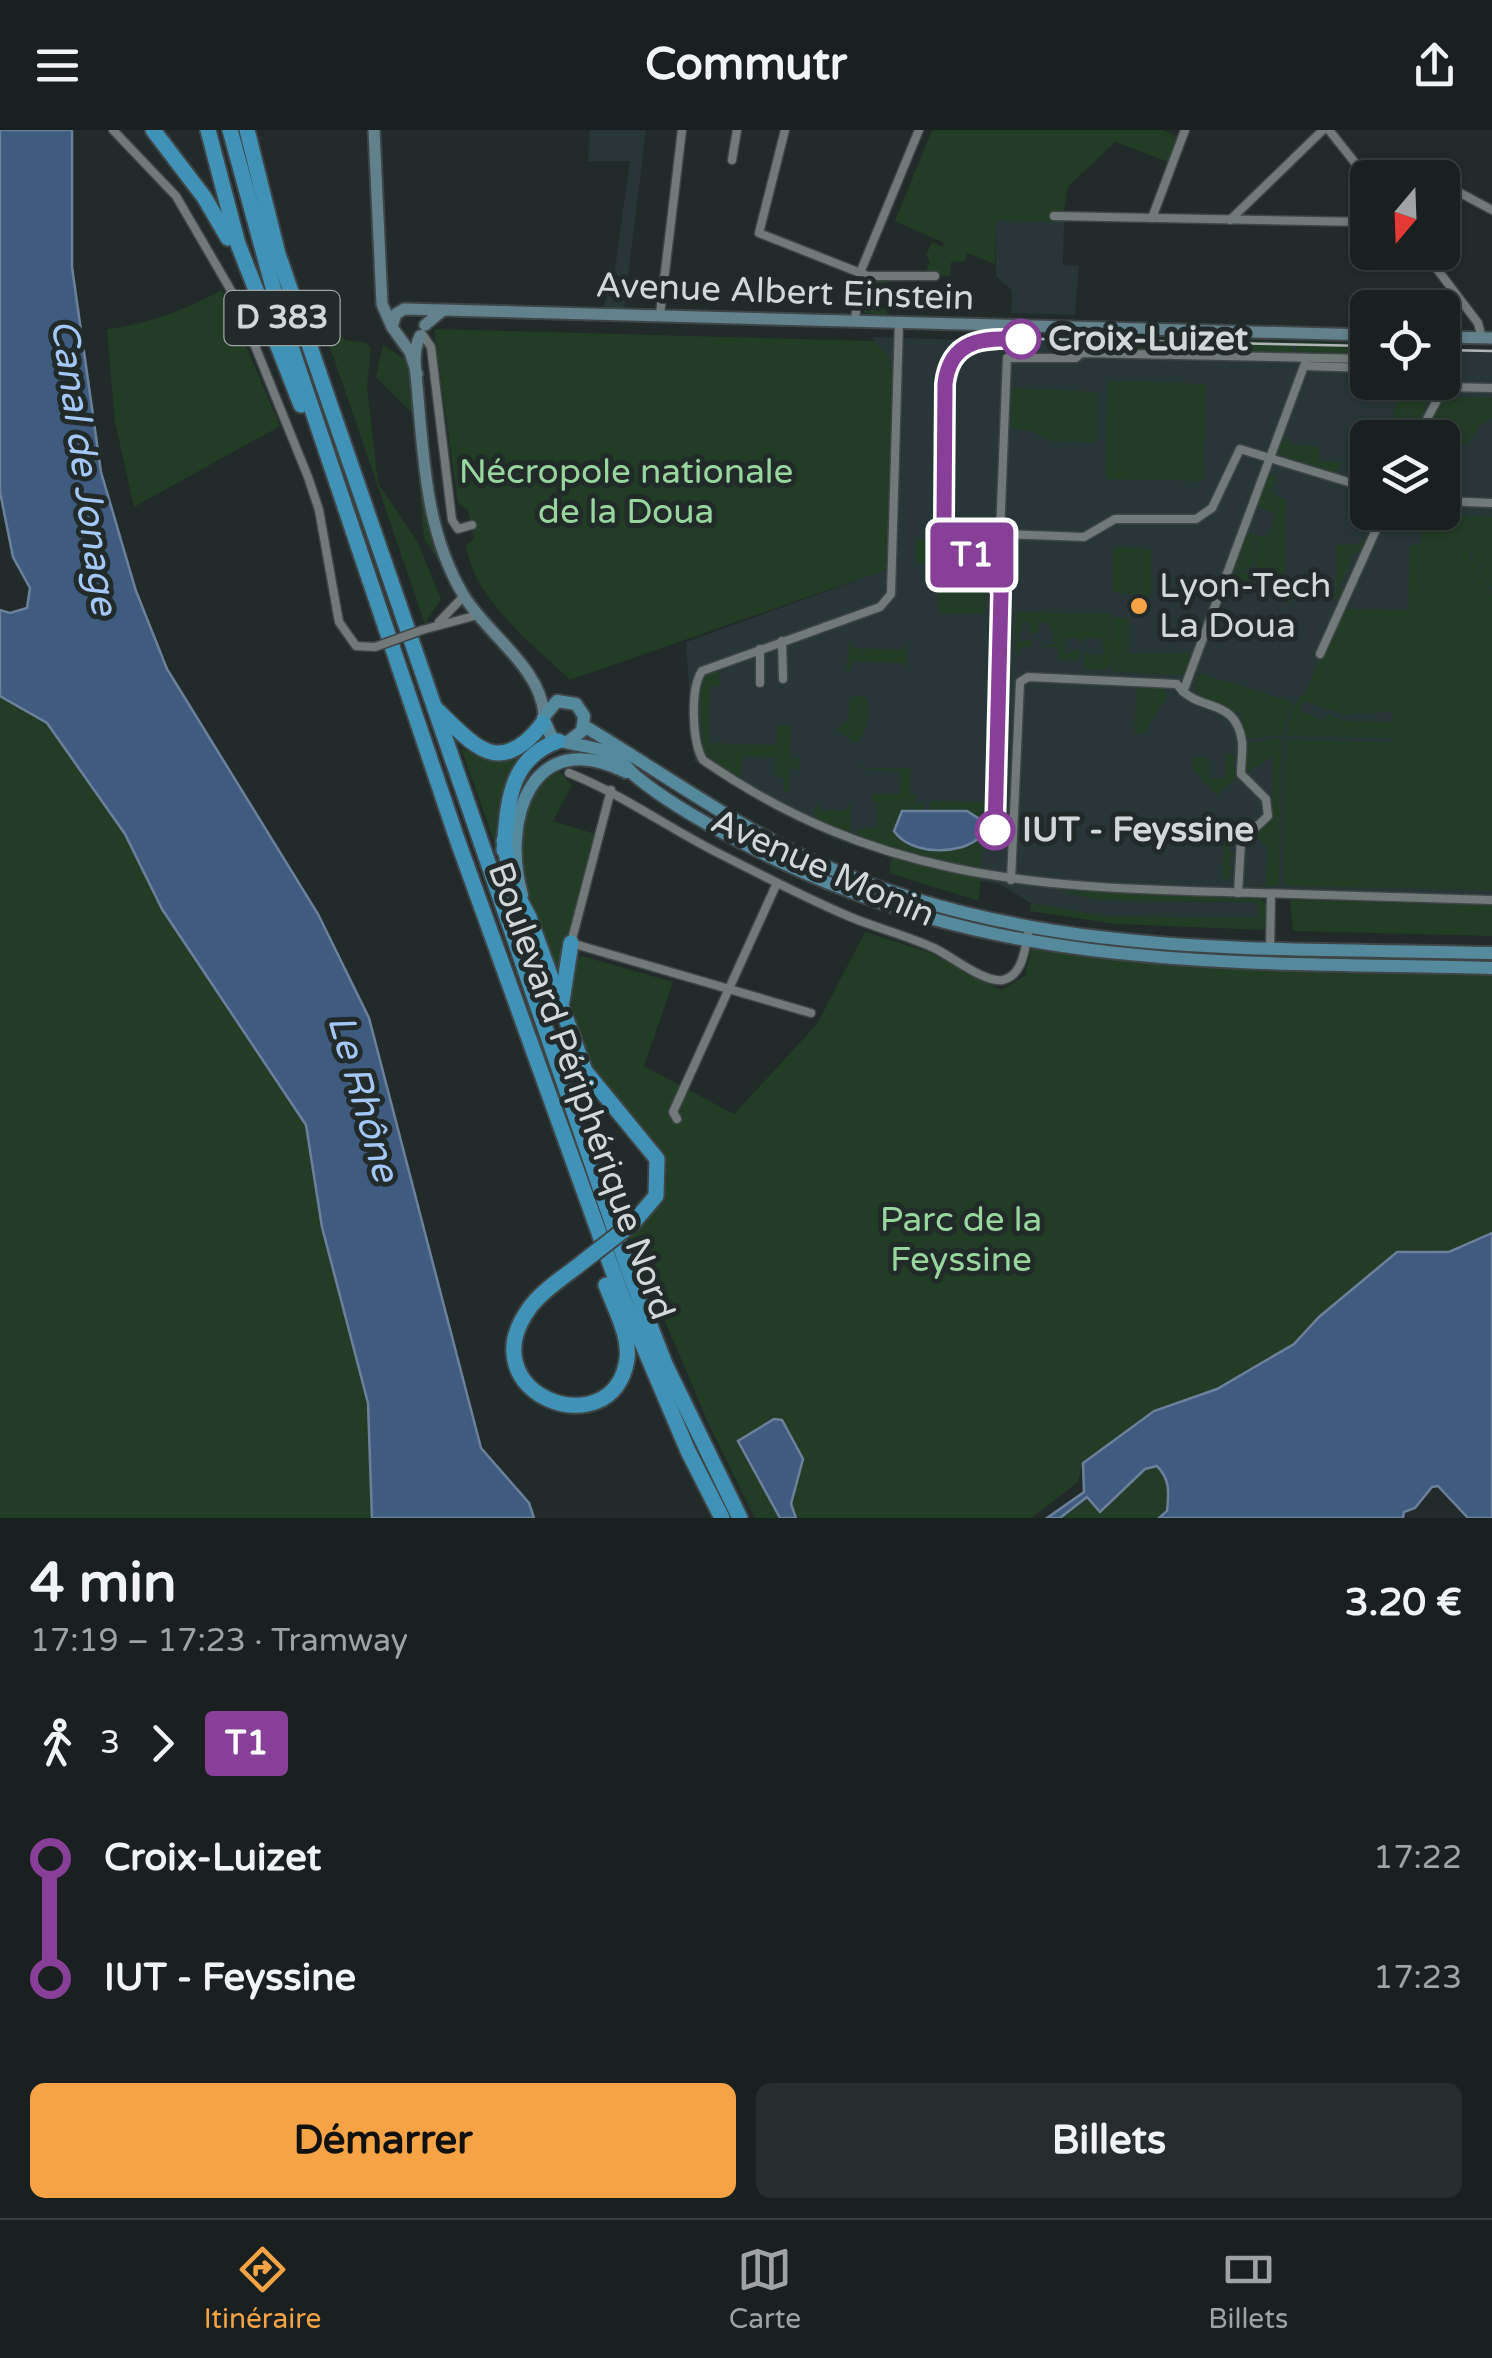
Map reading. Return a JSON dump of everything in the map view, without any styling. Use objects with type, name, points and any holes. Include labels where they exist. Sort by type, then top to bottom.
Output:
[{"type":"highway","points":[[154,130],[216,215],[241,269],[252,280]]},
{"type":"highway","points":[[208,130],[252,280],[334,490],[345,503]]},
{"type":"highway","name":"D 383","points":[[230,130],[262,257],[345,503]]},
{"type":"highway","name":"D 383","points":[[247,130],[278,254],[434,707]]},
{"type":"highway","name":"Boulevard Périphérique Nord","points":[[345,503],[592,1219],[681,1435],[722,1518]]},
{"type":"highway","points":[[434,707],[466,742],[488,752],[519,748],[544,718]]},
{"type":"highway","name":"Boulevard Périphérique Nord","points":[[434,707],[631,1278],[665,1364],[740,1518]]},
{"type":"highway","points":[[499,894],[506,809],[520,769],[531,754],[564,741]]},
{"type":"highway","points":[[504,841],[512,885],[528,916],[590,1080],[657,1159],[656,1196],[633,1223],[584,1261],[531,1306],[514,1346],[516,1364],[527,1386],[547,1401],[563,1406],[603,1396],[621,1377],[627,1359],[625,1338],[591,1238],[592,1219]]},
{"type":"highway","points":[[561,1005],[571,942]]},
{"type":"main road","points":[[637,777],[616,757],[564,741],[544,718],[552,703],[562,700],[580,707],[584,726],[724,815],[818,862],[912,899],[1027,936]]},
{"type":"main road","points":[[564,741],[584,726]]},
{"type":"main road","points":[[528,916],[520,886],[516,835],[520,806],[535,779],[557,764],[587,758],[637,777],[754,848],[810,875],[908,913],[1135,958],[1492,953]]},
{"type":"main road","points":[[1270,954],[1492,968]]},
{"type":"street","points":[[114,130],[176,196],[236,299],[319,510],[339,622],[356,646],[375,647],[478,615]]},
{"type":"street","points":[[374,130],[381,289],[416,374],[429,501],[439,541],[464,596],[478,615],[530,678],[562,700]]},
{"type":"street","points":[[660,314],[682,130]]},
{"type":"street","points":[[732,160],[737,130]]},
{"type":"street","points":[[785,130],[760,233],[860,273],[936,276]]},
{"type":"street","points":[[855,321],[860,273],[919,130]]},
{"type":"street","points":[[1152,218],[1185,130]]},
{"type":"street","points":[[1230,220],[1326,130],[1351,160]]},
{"type":"street","points":[[1460,193],[1492,210]]},
{"type":"street","points":[[1054,216],[1350,222]]},
{"type":"street","points":[[1438,270],[1487,338]]},
{"type":"street","points":[[381,289],[390,304],[409,309],[431,347],[452,520],[458,528],[472,525]]},
{"type":"street","points":[[396,332],[396,314],[409,309]]},
{"type":"street","name":"Avenue Albert Einstein","points":[[409,309],[1350,335]]},
{"type":"street","points":[[396,332],[410,341],[442,311]]},
{"type":"street","points":[[899,322],[891,594],[880,607],[706,668],[698,677],[698,746],[703,760],[779,807],[836,833],[923,863],[1011,880],[1113,891],[1492,900]]},
{"type":"street","points":[[416,374],[422,332]]},
{"type":"street","points":[[1460,337],[1487,338]]},
{"type":"street","points":[[1350,366],[1081,353],[1076,358],[1008,358],[1000,534],[1084,537],[1115,520],[1189,521],[1212,508],[1240,449],[1350,482]]},
{"type":"street","points":[[1306,362],[1350,360]]},
{"type":"street","points":[[1182,692],[1306,362]]},
{"type":"street","points":[[1460,387],[1492,388]]},
{"type":"street","points":[[1460,501],[1492,502]]},
{"type":"street","points":[[1320,654],[1376,530]]},
{"type":"street","points":[[436,625],[464,596]]},
{"type":"street","points":[[782,641],[783,679]]},
{"type":"street","points":[[760,649],[760,683]]},
{"type":"street","points":[[1011,880],[1017,686],[1028,677],[1177,684],[1182,692],[1228,710],[1234,717],[1242,742],[1241,774],[1266,798],[1268,816],[1242,841],[1238,892]]},
{"type":"street","points":[[530,678],[544,718]]},
{"type":"street","name":"Avenue Monin","points":[[569,773],[610,790],[684,836],[777,883],[998,980],[1014,974],[1027,936]]},
{"type":"street","points":[[610,790],[571,942],[811,1013]]},
{"type":"street","points":[[677,1119],[673,1112],[777,883]]},
{"type":"street","points":[[1270,954],[1271,894]]},
{"type":"shaded area","points":[[590,130],[646,130],[624,309],[603,308],[615,269],[630,161],[588,161]]},
{"type":"shaded area","points":[[996,220],[1064,222],[1063,265],[1079,266],[1075,315],[1011,313],[1012,291],[996,276]]},
{"type":"shaded area","name":"Lyon-Tech La Doua","points":[[975,335],[1350,344],[1350,400],[1460,400],[1460,348],[1492,349],[1492,905],[1068,892],[1100,900],[1258,902],[1258,918],[1104,916],[1031,903],[999,884],[948,876],[833,839],[694,761],[686,642],[888,569],[873,337],[964,340]]},
{"type":"green space","points":[[932,130],[1163,130],[1179,137],[1171,163],[1115,142],[1068,187],[1062,222],[996,220],[995,264],[967,253],[966,261],[951,262],[950,276],[925,273],[932,242],[942,247],[944,243],[895,221]]},
{"type":"green space","points":[[866,281],[887,281],[887,315],[864,313]]},
{"type":"green space","points":[[222,290],[280,426],[134,507],[115,422],[107,329],[166,315]]},
{"type":"green space","points":[[318,312],[345,340],[366,343],[371,348],[367,386],[378,483],[418,543],[441,599],[425,624]]},
{"type":"green space","name":"Nécropole nationale de la Doua","points":[[434,329],[873,341],[887,354],[894,377],[888,569],[570,680],[506,619],[471,565],[466,545],[474,539],[468,510],[458,503]]},
{"type":"green space","points":[[1068,338],[1147,339],[1147,350],[1068,349]]},
{"type":"green space","points":[[1150,339],[1225,341],[1225,352],[1150,351]]},
{"type":"green space","points":[[1229,341],[1293,342],[1293,354],[1228,352]]},
{"type":"green space","points":[[1297,342],[1350,344],[1350,355],[1296,354]]},
{"type":"green space","points":[[383,345],[410,363],[427,504],[454,586],[424,538],[413,414],[376,377]]},
{"type":"green space","points":[[1108,381],[1206,384],[1203,481],[1106,479]]},
{"type":"green space","points":[[1012,388],[1097,392],[1097,442],[1052,441],[1032,431],[1011,428]]},
{"type":"green space","points":[[1492,398],[1492,417],[1479,426],[1467,444],[1460,443],[1460,420],[1432,420],[1440,400]]},
{"type":"green space","points":[[1429,400],[1420,420],[1394,420],[1395,402],[1371,401]]},
{"type":"green space","points":[[1286,435],[1290,445],[1319,447],[1319,461],[1350,463],[1340,463],[1336,473],[1277,451]]},
{"type":"green space","points":[[1266,473],[1276,477],[1271,493],[1286,500],[1284,583],[1293,584],[1293,604],[1231,580],[1233,574],[1256,571],[1260,542],[1256,538],[1256,560],[1248,570],[1234,570],[1247,533],[1267,537],[1276,514],[1257,506]]},
{"type":"green space","points":[[1460,515],[1492,517],[1492,591],[1470,548],[1470,567],[1472,555],[1492,596],[1492,890],[1284,886],[1286,740],[1392,742],[1391,738],[1286,736],[1293,708],[1307,689],[1343,609],[1408,610],[1410,546],[1421,544],[1422,530],[1460,530]],"holes":[[[1304,701],[1344,714],[1392,712],[1392,722],[1346,721],[1327,714],[1324,721],[1300,711]]]},
{"type":"green space","points":[[1366,537],[1361,552],[1353,554],[1339,589],[1345,589],[1341,598],[1335,599],[1331,593],[1337,595],[1336,545],[1359,544]]},
{"type":"green space","points":[[916,539],[950,540],[986,568],[985,613],[939,613],[939,579],[933,579],[933,563],[916,563]]},
{"type":"green space","points":[[1113,547],[1151,549],[1151,593],[1147,597],[1113,592]]},
{"type":"green space","points":[[1015,612],[1112,614],[1111,668],[1084,670],[1084,650],[1088,655],[1104,655],[1102,638],[1086,638],[1082,645],[1078,638],[1066,638],[1063,654],[1081,650],[1078,660],[1059,659],[1059,647],[1034,647],[1054,644],[1052,628],[1046,622],[1040,623],[1037,634],[1031,634],[1029,622],[1023,622],[1017,643],[1031,639],[1032,647],[1022,647],[1015,658]]},
{"type":"green space","points":[[1114,618],[1129,618],[1129,654],[1189,653],[1190,670],[1181,675],[1112,672]]},
{"type":"green space","points":[[850,642],[854,648],[902,650],[907,643],[906,672],[903,663],[852,661],[850,671],[846,671]]},
{"type":"green space","points":[[706,672],[720,672],[720,686],[710,686],[709,743],[776,745],[777,725],[791,726],[790,758],[800,759],[800,769],[789,769],[789,792],[784,792],[784,777],[775,777],[775,757],[743,756],[741,781],[703,752],[700,683]]},
{"type":"green space","points":[[1198,673],[1292,702],[1282,735],[1245,739],[1241,714],[1204,700],[1195,689]]},
{"type":"green space","points":[[1136,686],[1164,687],[1167,696],[1144,733],[1135,733]]},
{"type":"green space","points":[[858,695],[866,698],[867,717],[865,730],[854,743],[837,729],[848,720],[850,699]]},
{"type":"green space","points":[[0,696],[46,723],[125,834],[162,909],[306,1125],[322,1227],[368,1403],[372,1518],[0,1518]]},
{"type":"green space","points":[[1282,738],[1279,886],[1244,887],[1267,885],[1268,846],[1262,845],[1261,839],[1254,838],[1254,844],[1250,839],[1271,818],[1273,755],[1247,773],[1242,765],[1245,744]]},
{"type":"green space","points":[[461,748],[494,760],[528,751],[507,784],[497,849]]},
{"type":"green space","points":[[1226,753],[1236,756],[1233,767],[1240,774],[1217,795],[1192,768],[1191,757],[1209,757],[1209,779],[1225,779]]},
{"type":"green space","points":[[848,767],[917,769],[910,770],[910,794],[917,795],[913,807],[923,801],[923,810],[930,810],[930,801],[984,802],[979,901],[889,873],[892,856],[921,865],[924,860],[858,837],[856,830],[878,827],[878,802],[871,801],[872,794],[900,794],[901,772]]},
{"type":"green space","points":[[559,771],[572,785],[553,821],[595,834],[560,983],[530,901],[520,840],[524,812],[536,789]]},
{"type":"green space","points":[[819,804],[821,811],[846,811],[847,805],[851,806],[851,832],[817,821],[814,809]]},
{"type":"green space","points":[[1217,817],[1238,839],[1230,844],[1230,853],[1237,856],[1230,857],[1230,866],[1236,869],[1229,870],[1229,879],[1223,879],[1224,835],[1203,834],[1202,844],[1195,844],[1195,838]]},
{"type":"green space","points":[[1053,890],[1260,899],[1267,904],[1267,930],[1115,924],[1030,911],[1031,903],[1104,916],[1258,918],[1258,902],[1100,900]]},
{"type":"green space","points":[[1290,900],[1492,905],[1492,936],[1293,931]]},
{"type":"green space","name":"Parc de la Feyssine","points":[[865,932],[928,952],[1001,990],[1025,976],[1031,948],[1170,963],[1492,972],[1492,1233],[1449,1252],[1413,1250],[1390,1260],[1319,1317],[1294,1344],[1217,1389],[1154,1411],[1083,1462],[1078,1482],[1031,1518],[755,1518],[710,1427],[628,1234],[654,1207],[665,1184],[665,1165],[655,1147],[603,1092],[589,1069],[574,1018],[571,964],[582,956],[673,982],[644,1066],[734,1114],[817,1024]]},
{"type":"green space","points":[[1157,1466],[1168,1492],[1167,1511],[1159,1518],[1060,1518],[1087,1497],[1100,1512],[1145,1469]]},
{"type":"water","points":[[0,130],[72,130],[72,267],[101,472],[136,591],[167,669],[318,914],[369,1018],[481,1448],[529,1503],[534,1518],[372,1518],[368,1403],[322,1227],[306,1125],[162,909],[125,834],[47,723],[0,696],[0,610],[10,613],[27,608],[30,588],[13,557],[0,492]]},
{"type":"water","points":[[902,811],[967,811],[981,820],[980,837],[948,850],[911,845],[894,831]]},
{"type":"water","points":[[1492,1233],[1492,1518],[1468,1518],[1438,1486],[1432,1487],[1415,1508],[1404,1512],[1403,1518],[1159,1518],[1167,1511],[1168,1492],[1157,1466],[1145,1469],[1100,1512],[1087,1497],[1060,1518],[1047,1518],[1084,1492],[1083,1463],[1154,1411],[1217,1389],[1294,1344],[1319,1317],[1397,1252],[1449,1252]]},
{"type":"water","points":[[774,1419],[782,1420],[803,1459],[791,1504],[796,1518],[780,1518],[738,1441]]},
{"type":"tram line","name":"T1","points":[[995,830],[1001,593],[993,572],[946,530],[942,512],[945,384],[948,365],[966,344],[992,338],[1021,339]]},
{"type":"tram line","points":[[994,849],[1001,593],[990,572],[956,542],[943,522],[943,406],[950,363],[956,351],[968,343],[993,338],[1350,346]]},
{"type":"tram line","points":[[1460,350],[1492,351]]},
{"type":"place","name":"Croix-Luizet","points":[[1021,339]]},
{"type":"place","name":"Lyon-Tech La Doua","points":[[1139,606]]},
{"type":"place","name":"IUT - Feyssine","points":[[995,830]]},
{"type":"water label","name":"Canal de Jonage","points":[[84,467]]},
{"type":"water label","name":"Le Rhône","points":[[363,1098]]}]
